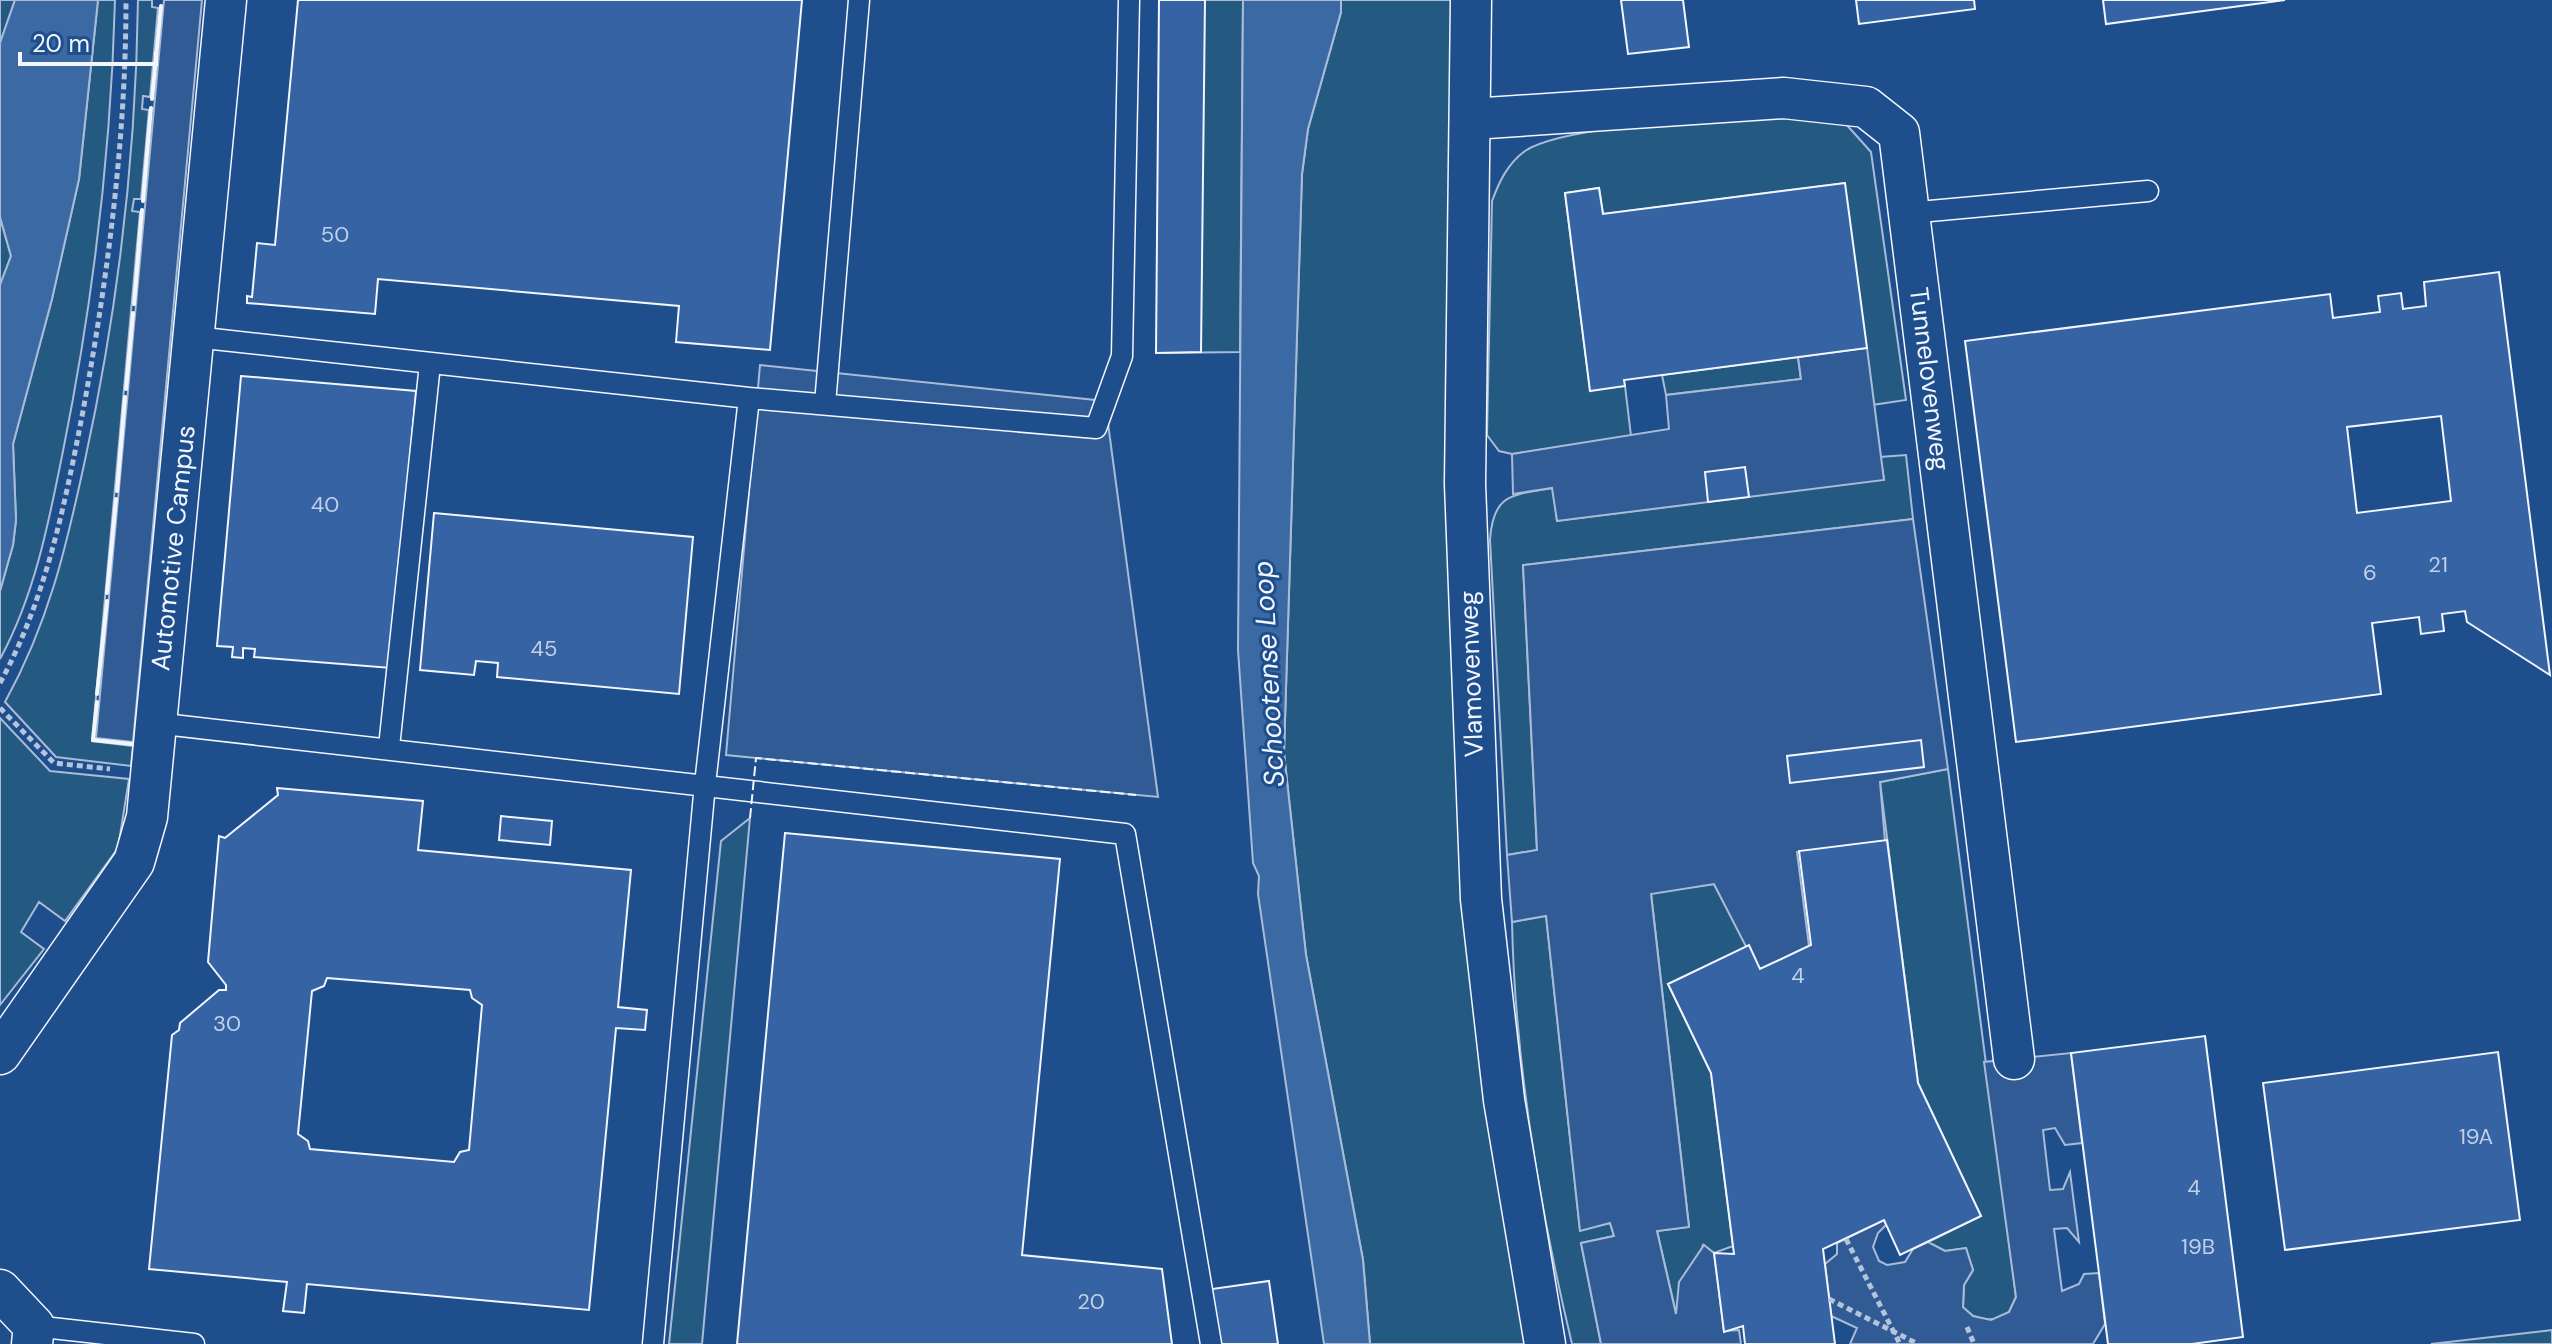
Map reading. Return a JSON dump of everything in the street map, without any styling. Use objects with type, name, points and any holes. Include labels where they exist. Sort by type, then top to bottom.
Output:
[{"type":"street","name":"Automotive Campus","points":[[0,1054],[134,862],[147,817],[226,0]]},
{"type":"street","name":"Vlamovenweg","points":[[1471,0],[1472,119],[1465,484],[1481,899],[1504,1100],[1545,1344]]},
{"type":"street","name":"Tunnelovenweg","points":[[1472,119],[1784,98],[1866,107],[1899,133],[2014,1059]]},
{"type":"street","points":[[0,1290],[33,1335]]},
{"type":"lane","points":[[825,404],[859,0]]},
{"type":"lane","points":[[195,337],[749,398],[1096,428],[1122,356],[1129,0]]},
{"type":"lane","points":[[1908,213],[2148,191]]},
{"type":"lane","points":[[389,747],[430,364]]},
{"type":"lane","points":[[653,1344],[705,784],[749,398]]},
{"type":"lane","points":[[155,723],[389,747],[1125,834],[1211,1344]]},
{"type":"lane","points":[[33,1335],[194,1344]]},
{"type":"path","points":[[0,683],[21,644],[49,563],[69,484],[101,313],[126,52],[126,0]]},
{"type":"path","points":[[0,708],[54,763],[150,773]]},
{"type":"path","points":[[1846,1239],[1900,1344]]},
{"type":"path","points":[[1829,1299],[1918,1344]]},
{"type":"path","points":[[1967,1327],[1974,1344]]},
{"type":"shaded area","points":[[0,0],[15,0],[0,43]]},
{"type":"shaded area","points":[[98,0],[115,0],[105,170],[92,283],[74,395],[46,531],[32,584],[0,659],[0,591],[13,545],[16,520],[13,444],[52,299],[79,179]]},
{"type":"shaded area","points":[[138,0],[152,0],[152,7],[158,8],[150,97],[143,96],[142,109],[149,110],[141,199],[134,199],[132,211],[140,212],[92,741],[133,746],[131,766],[56,757],[5,702],[33,643],[54,584],[71,524],[97,403],[116,289],[129,173]]},
{"type":"shaded area","points":[[164,0],[202,0],[133,742],[96,738]]},
{"type":"shaded area","points":[[1160,0],[1243,0],[1240,352],[1160,353]]},
{"type":"shaded area","points":[[1341,0],[1454,0],[1449,479],[1531,1344],[1370,1344],[1363,1260],[1306,955],[1284,753],[1302,174],[1308,129],[1341,12]]},
{"type":"shaded area","points":[[1802,110],[1845,123],[1871,152],[1906,400],[1872,405],[1844,183],[1603,214],[1599,188],[1565,193],[1590,390],[1625,386],[1631,436],[1512,454],[1499,451],[1487,435],[1492,201],[1514,161],[1525,151],[1546,142],[1577,134],[1657,123]]},
{"type":"shaded area","points":[[0,217],[11,256],[0,285]]},
{"type":"shaded area","points":[[1867,348],[1884,480],[1557,521],[1552,488],[1513,494],[1512,454],[1669,429],[1666,395],[1801,379],[1798,357]]},
{"type":"shaded area","points":[[1798,357],[1801,379],[1666,395],[1662,375]]},
{"type":"shaded area","points":[[760,365],[1105,401],[1158,797],[726,755]]},
{"type":"shaded area","points":[[1906,455],[1913,519],[1523,565],[1537,850],[1507,855],[1490,540],[1495,513],[1500,505],[1516,495],[1553,488],[1557,521],[1884,479],[1880,457]]},
{"type":"shaded area","points":[[1913,519],[1948,769],[1880,782],[1885,841],[1797,852],[1809,946],[1758,970],[1714,884],[1651,894],[1689,1227],[1657,1231],[1676,1314],[1679,1282],[1704,1245],[1714,1253],[1724,1331],[1739,1330],[1741,1344],[1601,1344],[1581,1243],[1614,1236],[1610,1223],[1580,1231],[1546,916],[1512,922],[1507,855],[1537,850],[1523,565]]},
{"type":"shaded area","points":[[0,718],[50,771],[129,779],[118,848],[65,921],[39,902],[21,932],[44,949],[0,1005]]},
{"type":"shaded area","points":[[1948,769],[2016,1297],[2009,1312],[1991,1319],[1973,1316],[1963,1307],[1964,1285],[1973,1270],[1966,1248],[1945,1251],[1928,1242],[1981,1216],[1918,1083],[1880,782]]},
{"type":"shaded area","points":[[750,818],[702,1344],[669,1344],[721,841]]},
{"type":"shaded area","points":[[1714,884],[1747,947],[1668,984],[1711,1073],[1733,1246],[1714,1253],[1703,1245],[1679,1326],[1657,1231],[1689,1227],[1651,893]]},
{"type":"shaded area","points":[[1546,915],[1580,1230],[1610,1223],[1614,1236],[1581,1243],[1601,1344],[1572,1344],[1539,1188],[1524,1082],[1512,922]]},
{"type":"shaded area","points":[[2071,1053],[2082,1143],[2065,1145],[2055,1128],[2043,1130],[2050,1190],[2063,1189],[2070,1172],[2079,1242],[2067,1228],[2054,1229],[2062,1291],[2079,1284],[2084,1274],[2099,1273],[2105,1324],[2093,1344],[1850,1344],[1857,1328],[1831,1316],[1825,1264],[1837,1254],[1837,1243],[1884,1220],[1886,1225],[1878,1233],[1873,1247],[1879,1261],[1887,1265],[1905,1262],[1913,1249],[1928,1242],[1945,1251],[1966,1248],[1973,1270],[1964,1285],[1963,1307],[1973,1316],[1991,1320],[2009,1312],[2016,1297],[1984,1062]]},
{"type":"shaded area","points":[[2552,1330],[2552,1344],[2431,1344]]},
{"type":"water","points":[[15,0],[98,0],[79,179],[52,299],[13,444],[16,520],[13,545],[0,591],[0,285],[11,256],[0,217],[0,43]]},
{"type":"water","name":"Schootense Loop","points":[[1243,0],[1341,0],[1341,12],[1308,129],[1302,174],[1284,753],[1306,955],[1363,1260],[1370,1344],[1324,1344],[1258,894],[1259,876],[1253,863],[1238,650]]},
{"type":"building","points":[[298,0],[802,0],[770,350],[676,342],[679,306],[378,279],[375,314],[247,303],[247,296],[252,297],[257,243],[275,245]]},
{"type":"building","points":[[1159,0],[1205,0],[1201,352],[1156,353]]},
{"type":"building","points":[[1621,0],[1683,0],[1689,47],[1628,54]]},
{"type":"building","points":[[1856,0],[1974,0],[1975,9],[1859,24]]},
{"type":"building","points":[[2103,0],[2285,0],[2106,24]]},
{"type":"building","points":[[1845,183],[1867,348],[1624,380],[1625,386],[1590,391],[1565,193],[1599,188],[1603,214]]},
{"type":"building","points":[[2499,272],[2550,675],[2467,622],[2465,611],[2442,614],[2444,631],[2421,634],[2419,617],[2372,623],[2381,694],[2016,742],[1965,341],[2330,294],[2333,318],[2380,312],[2378,296],[2401,293],[2403,309],[2426,306],[2424,282]],"holes":[[[2441,416],[2451,501],[2357,513],[2347,427]]]},
{"type":"building","points":[[241,376],[416,391],[391,668],[254,657],[255,649],[243,648],[243,658],[232,657],[233,647],[217,646]]},
{"type":"building","points":[[1745,467],[1749,497],[1708,502],[1705,472]]},
{"type":"building","points":[[434,513],[693,537],[679,694],[497,677],[498,663],[476,661],[474,675],[420,670]]},
{"type":"building","points":[[1921,740],[1924,767],[1790,783],[1787,756]]},
{"type":"building","points":[[277,788],[423,801],[418,850],[631,870],[618,1007],[647,1010],[645,1030],[616,1028],[589,1310],[307,1284],[304,1313],[283,1311],[287,1282],[149,1269],[172,1035],[179,1030],[180,1023],[219,990],[226,990],[226,985],[208,962],[219,836],[225,838],[278,795]],"holes":[[[327,978],[470,990],[472,998],[482,1005],[469,1150],[460,1152],[454,1162],[310,1149],[308,1141],[298,1134],[312,991],[324,986]]]},
{"type":"building","points":[[501,816],[552,821],[550,845],[499,840]]},
{"type":"building","points":[[785,833],[1060,859],[1022,1255],[1162,1269],[1172,1344],[737,1344]]},
{"type":"building","points":[[1887,840],[1918,1083],[1981,1216],[1900,1255],[1884,1220],[1823,1249],[1835,1344],[1745,1344],[1743,1326],[1724,1332],[1714,1253],[1734,1254],[1711,1073],[1668,984],[1749,945],[1760,969],[1811,945],[1799,851]]},
{"type":"building","points":[[2205,1036],[2243,1337],[2192,1344],[2108,1344],[2071,1053]]},
{"type":"building","points":[[2498,1052],[2520,1220],[2285,1250],[2263,1083]]},
{"type":"building","points":[[1269,1281],[1278,1344],[1219,1344],[1212,1289]]},
{"type":"fence","points":[[750,818],[756,758],[1136,795]]},
{"type":"wall","points":[[152,99],[161,6]]},
{"type":"wall","points":[[143,201],[151,108]]},
{"type":"wall","points":[[134,304],[142,210]]},
{"type":"wall","points":[[126,389],[133,313]]},
{"type":"wall","points":[[117,491],[125,397]]},
{"type":"wall","points":[[107,593],[116,499]]},
{"type":"wall","points":[[97,694],[107,601]]},
{"type":"wall","points":[[97,702],[93,740],[132,744]]}]
